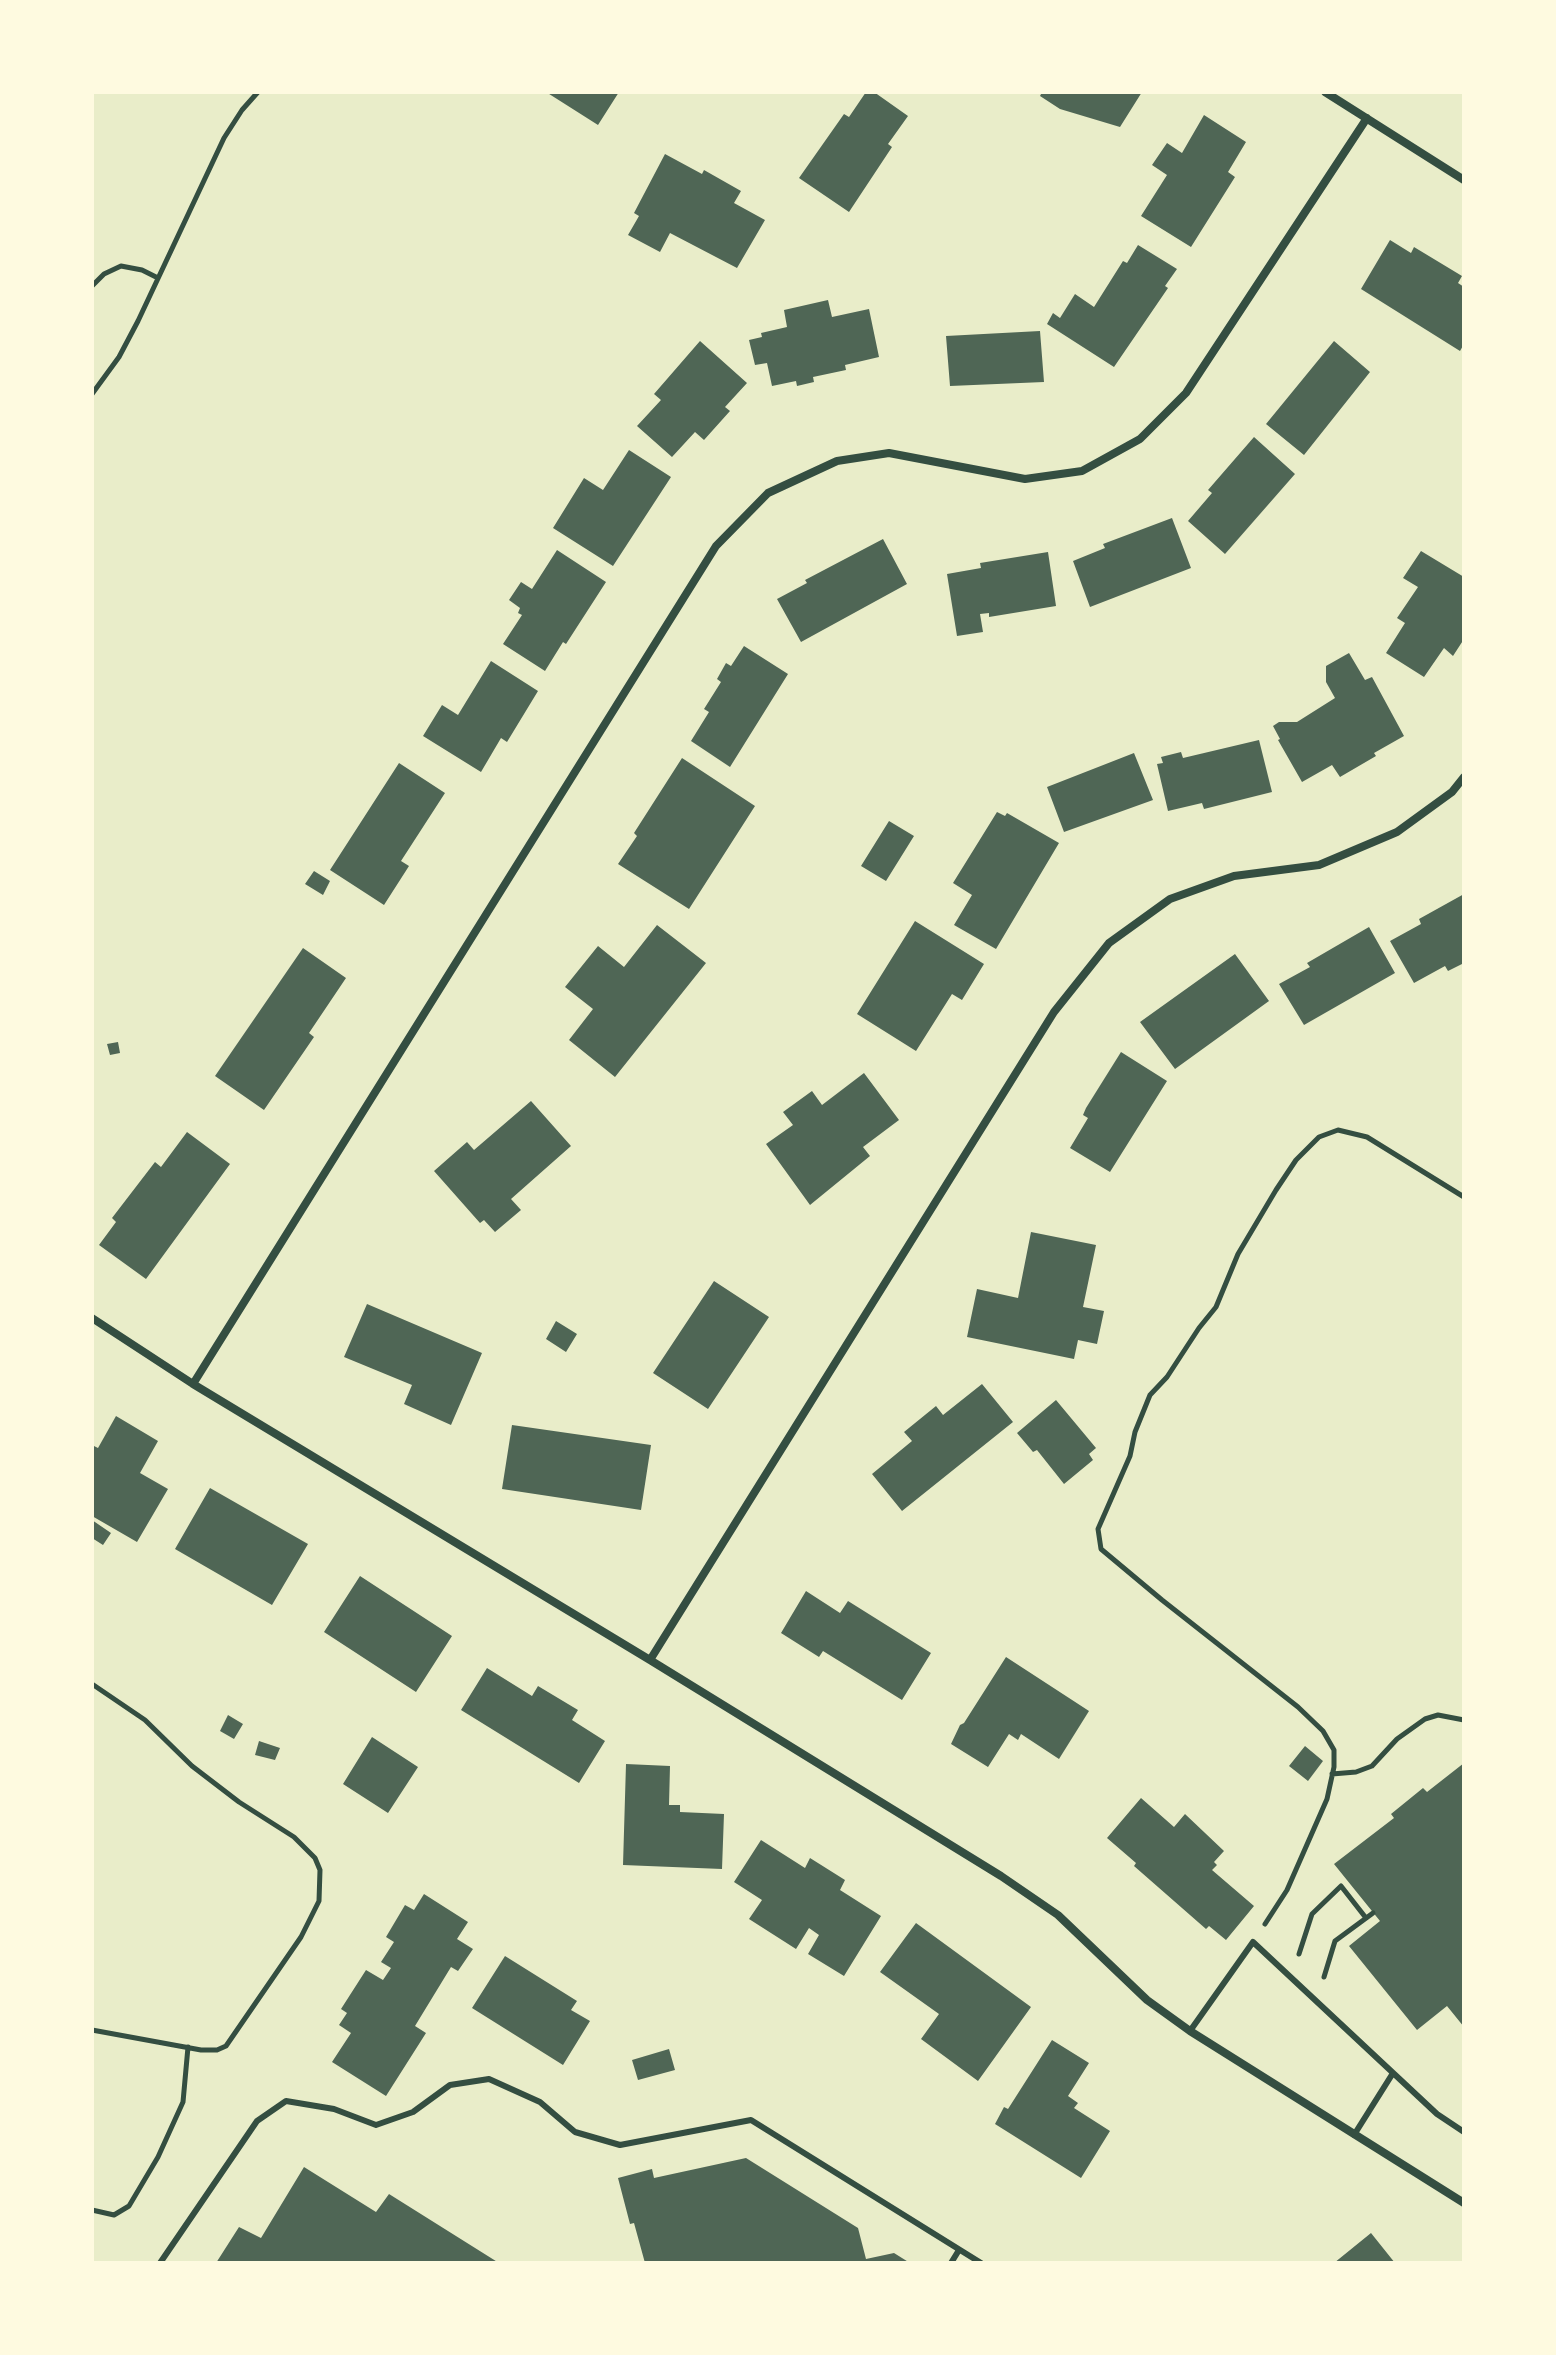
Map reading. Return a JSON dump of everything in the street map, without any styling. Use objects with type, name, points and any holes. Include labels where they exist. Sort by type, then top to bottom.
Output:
[{"type":"street","points":[[1325,92],[1464,180]]},
{"type":"street","points":[[193,1384],[716,546],[768,493],[837,461],[889,453],[1025,479],[1082,471],[1140,439],[1186,393],[1367,118]]},
{"type":"street","points":[[650,1660],[1054,1012],[1109,943],[1170,899],[1234,876],[1319,865],[1397,832],[1452,792],[1464,777]]},
{"type":"street","points":[[92,1318],[193,1384],[1012,1883],[1058,1915],[1147,2000],[1190,2031],[1464,2203]]},
{"type":"lane","points":[[1190,2031],[1253,1942],[1437,2114],[1464,2132]]},
{"type":"lane","points":[[1354,2135],[1393,2073]]},
{"type":"lane","points":[[160,2263],[257,2121],[286,2101],[334,2109],[376,2125],[413,2112],[450,2085],[489,2079],[540,2102],[575,2132],[620,2145],[751,2120],[981,2263]]},
{"type":"lane","points":[[951,2263],[959,2250]]},
{"type":"path","points":[[92,394],[119,357],[224,138],[258,92]]},
{"type":"path","points":[[92,286],[104,274],[121,266],[142,270],[158,278]]},
{"type":"path","points":[[1253,1942],[1287,1890],[1327,1799],[1334,1750],[1323,1731],[1298,1707],[1101,1549],[1098,1529],[1125,1470],[1135,1432],[1150,1395],[1167,1377],[1216,1307],[1238,1254],[1276,1190],[1296,1160],[1319,1137],[1338,1130],[1367,1137],[1464,1197]]},
{"type":"path","points":[[92,1684],[145,1720],[192,1766],[239,1802],[294,1837],[315,1858],[320,1870],[319,1901],[301,1937],[226,2046],[217,2050],[188,2047],[92,2030]]},
{"type":"path","points":[[1332,1774],[1356,1772],[1372,1766],[1397,1739],[1425,1719],[1438,1715],[1464,1720]]},
{"type":"path","points":[[1291,1978],[1312,1914],[1341,1886],[1366,1918]]},
{"type":"path","points":[[1317,2001],[1335,1941],[1373,1913]]},
{"type":"path","points":[[92,2210],[114,2215],[129,2206],[158,2157],[183,2102],[188,2047]]},
{"type":"building","points":[[546,92],[619,92],[598,125]]},
{"type":"building","points":[[866,92],[874,92],[908,116],[888,144],[892,147],[849,212],[799,178],[844,114],[849,117]]},
{"type":"building","points":[[1042,92],[1142,92],[1120,127],[1060,109],[1040,96]]},
{"type":"building","points":[[1204,115],[1246,142],[1228,172],[1235,177],[1191,247],[1141,216],[1167,175],[1152,165],[1167,143],[1182,153]]},
{"type":"building","points":[[665,154],[702,174],[704,170],[741,191],[734,203],[765,220],[737,268],[670,233],[660,252],[628,235],[639,216],[634,213]]},
{"type":"building","points":[[1390,240],[1411,253],[1414,247],[1462,276],[1458,283],[1464,287],[1464,344],[1460,351],[1361,289]]},
{"type":"building","points":[[1138,245],[1177,269],[1165,286],[1168,288],[1114,367],[1047,324],[1053,313],[1060,318],[1075,294],[1094,307],[1123,261],[1127,263]]},
{"type":"building","points":[[828,300],[832,317],[869,309],[879,357],[845,365],[846,370],[813,377],[814,382],[797,386],[796,381],[772,386],[767,363],[755,365],[749,340],[762,337],[761,333],[787,327],[784,310]]},
{"type":"building","points":[[1040,331],[1044,382],[950,386],[946,336]]},
{"type":"building","points":[[700,341],[747,383],[725,407],[730,411],[704,440],[695,432],[672,457],[637,426],[661,400],[654,394]]},
{"type":"building","points":[[1334,341],[1370,372],[1304,455],[1266,424]]},
{"type":"building","points":[[1254,437],[1295,474],[1225,554],[1188,521],[1212,493],[1208,490]]},
{"type":"building","points":[[629,450],[671,477],[613,566],[553,528],[584,478],[603,490]]},
{"type":"building","points":[[1172,518],[1191,568],[1090,607],[1073,561],[1105,548],[1103,544]]},
{"type":"building","points":[[883,539],[907,584],[801,642],[777,599],[807,583],[805,580]]},
{"type":"building","points":[[557,550],[606,582],[545,671],[503,644],[522,615],[518,613],[520,608],[509,600],[521,582],[532,589]]},
{"type":"building","points":[[1421,551],[1464,577],[1464,639],[1453,656],[1444,648],[1424,677],[1386,653],[1405,623],[1397,618],[1418,587],[1403,578]]},
{"type":"building","points":[[1048,552],[1056,606],[989,617],[989,613],[980,614],[983,632],[957,636],[947,574],[981,568],[980,563]]},
{"type":"building","points":[[744,646],[788,674],[730,767],[691,741],[709,712],[704,709],[721,682],[717,679],[726,663],[731,666]]},
{"type":"building","points":[[1349,653],[1365,680],[1372,677],[1404,736],[1340,777],[1332,765],[1302,782],[1273,726],[1279,722],[1297,722],[1335,698],[1326,682],[1326,666]]},
{"type":"building","points":[[491,661],[538,691],[507,742],[501,738],[481,772],[423,736],[442,705],[458,715]]},
{"type":"building","points":[[1259,740],[1272,792],[1204,809],[1202,803],[1168,811],[1157,764],[1163,763],[1161,757],[1181,752],[1183,758]]},
{"type":"building","points":[[1134,753],[1153,800],[1064,832],[1047,787]]},
{"type":"building","points":[[682,758],[755,806],[689,909],[618,864]]},
{"type":"building","points":[[399,763],[445,793],[401,861],[409,866],[384,905],[330,870]]},
{"type":"building","points":[[997,812],[1005,816],[1007,813],[1059,843],[996,949],[954,925],[972,895],[953,883]]},
{"type":"building","points":[[889,821],[914,836],[886,881],[861,866]]},
{"type":"building","points":[[314,871],[330,881],[323,895],[305,884]]},
{"type":"building","points":[[1464,894],[1464,963],[1448,971],[1445,966],[1414,983],[1390,941],[1421,924],[1419,919]]},
{"type":"building","points":[[915,921],[984,964],[962,1000],[952,994],[916,1051],[857,1014]]},
{"type":"building","points":[[657,925],[706,963],[615,1077],[569,1040],[593,1009],[565,987],[598,946],[624,967]]},
{"type":"building","points":[[1369,927],[1395,973],[1304,1025],[1279,984],[1310,967],[1307,963]]},
{"type":"building","points":[[303,948],[346,978],[309,1033],[314,1037],[264,1110],[215,1076]]},
{"type":"building","points":[[1235,954],[1269,1001],[1175,1069],[1140,1022]]},
{"type":"building","points":[[118,1042],[120,1053],[110,1055],[107,1044]]},
{"type":"building","points":[[1121,1052],[1167,1081],[1110,1172],[1070,1148],[1088,1118],[1083,1115],[1086,1108]]},
{"type":"building","points":[[864,1073],[899,1120],[863,1147],[870,1156],[810,1205],[766,1144],[793,1125],[783,1112],[812,1091],[822,1105]]},
{"type":"building","points":[[531,1101],[571,1146],[511,1199],[521,1210],[495,1232],[484,1220],[480,1223],[434,1171],[467,1142],[474,1150]]},
{"type":"building","points":[[187,1132],[230,1164],[146,1279],[99,1245],[116,1222],[112,1218],[155,1162],[161,1167]]},
{"type":"building","points":[[1031,1232],[1096,1245],[1083,1307],[1104,1311],[1097,1344],[1078,1340],[1074,1359],[967,1337],[977,1289],[1018,1298]]},
{"type":"building","points":[[714,1281],[769,1317],[708,1409],[653,1373]]},
{"type":"building","points":[[367,1304],[482,1353],[451,1425],[404,1404],[412,1385],[344,1357]]},
{"type":"building","points":[[556,1321],[577,1334],[566,1352],[546,1339]]},
{"type":"building","points":[[982,1384],[1013,1422],[902,1511],[872,1474],[912,1441],[904,1432],[936,1406],[943,1415]]},
{"type":"building","points":[[1056,1400],[1096,1448],[1089,1454],[1093,1460],[1064,1484],[1037,1450],[1033,1452],[1017,1433]]},
{"type":"building","points":[[116,1416],[158,1441],[140,1473],[168,1489],[137,1542],[92,1516],[92,1445],[98,1448]]},
{"type":"building","points":[[512,1425],[651,1445],[641,1510],[502,1489]]},
{"type":"building","points":[[210,1488],[308,1544],[272,1605],[175,1549]]},
{"type":"building","points":[[92,1520],[111,1533],[103,1545],[92,1538]]},
{"type":"building","points":[[360,1576],[452,1636],[416,1692],[324,1632]]},
{"type":"building","points":[[806,1591],[840,1613],[848,1601],[931,1653],[902,1700],[823,1651],[819,1657],[781,1633]]},
{"type":"building","points":[[1006,1657],[1089,1711],[1059,1759],[1021,1734],[1018,1740],[1009,1734],[988,1767],[951,1744],[960,1725]]},
{"type":"building","points":[[487,1668],[532,1696],[538,1686],[578,1710],[572,1720],[605,1741],[579,1783],[461,1710]]},
{"type":"building","points":[[228,1715],[243,1724],[234,1739],[220,1731]]},
{"type":"building","points":[[372,1737],[418,1767],[388,1813],[343,1784]]},
{"type":"building","points":[[259,1741],[280,1748],[275,1760],[255,1755]]},
{"type":"building","points":[[1305,1746],[1323,1761],[1308,1781],[1289,1766]]},
{"type":"building","points":[[1464,1763],[1464,2027],[1447,2006],[1417,2030],[1349,1946],[1380,1921],[1334,1864],[1394,1818],[1391,1814],[1423,1788],[1427,1792]]},
{"type":"building","points":[[626,1764],[670,1766],[669,1805],[680,1805],[680,1812],[724,1814],[722,1869],[623,1865]]},
{"type":"building","points":[[1141,1798],[1174,1827],[1185,1814],[1224,1851],[1214,1862],[1217,1865],[1212,1870],[1254,1906],[1226,1940],[1209,1926],[1206,1929],[1107,1838]]},
{"type":"building","points":[[761,1840],[805,1868],[810,1858],[845,1880],[840,1890],[881,1916],[844,1976],[808,1954],[819,1935],[809,1928],[796,1949],[749,1919],[762,1900],[734,1882]]},
{"type":"building","points":[[424,1894],[468,1922],[457,1939],[473,1949],[458,1971],[451,1967],[415,2026],[426,2033],[386,2096],[332,2062],[351,2033],[339,2025],[347,2013],[341,2009],[366,1970],[383,1980],[391,1968],[381,1962],[394,1942],[386,1937],[405,1905],[414,1910]]},
{"type":"building","points":[[916,1923],[1031,2007],[978,2081],[921,2039],[939,2014],[880,1972]]},
{"type":"building","points":[[505,1956],[577,2001],[571,2010],[590,2021],[563,2065],[472,2008]]},
{"type":"building","points":[[1052,2040],[1089,2063],[1068,2096],[1078,2103],[1074,2108],[1110,2131],[1081,2178],[995,2124]]},
{"type":"building","points":[[669,2049],[675,2070],[638,2080],[632,2060]]},
{"type":"building","points":[[746,2158],[858,2228],[866,2259],[894,2253],[910,2263],[645,2263],[634,2223],[630,2224],[618,2178],[652,2169],[654,2178]]},
{"type":"building","points":[[304,2167],[376,2212],[389,2194],[499,2263],[216,2263],[239,2227],[261,2238]]},
{"type":"building","points":[[1371,2233],[1395,2263],[1334,2263]]}]
